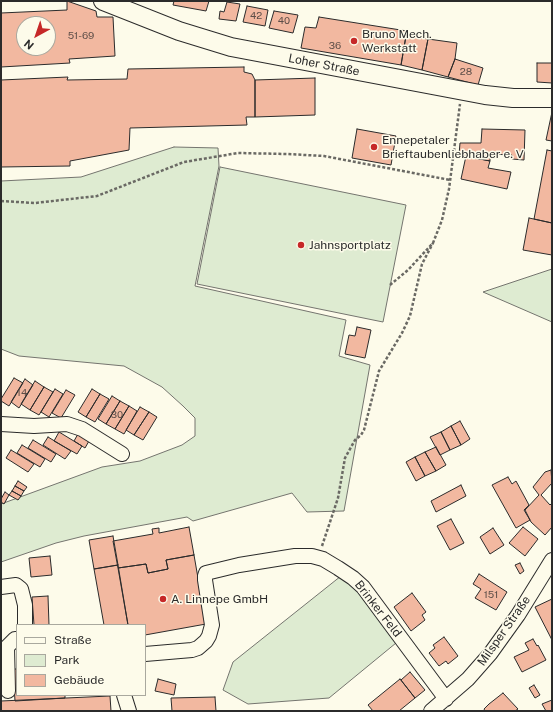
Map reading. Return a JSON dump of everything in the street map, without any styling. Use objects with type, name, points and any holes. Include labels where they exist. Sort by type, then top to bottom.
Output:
[{"type":"main road","name":"Loher Straße","points":[[103,1],[179,31],[231,47],[462,92],[513,98],[552,98]]},
{"type":"street","points":[[1,424],[34,426],[67,424],[82,429],[122,454]]},
{"type":"street","name":"Brinker Feld","points":[[146,654],[192,650],[198,648],[206,641],[212,625],[205,574],[239,565],[296,556],[312,556],[338,568],[353,578],[362,587],[446,700]]},
{"type":"street","name":"Milsper Straße","points":[[431,711],[446,700],[468,679],[490,654],[514,620],[552,560]]},
{"type":"street","points":[[1,587],[16,585],[21,589],[25,605],[25,624]]},
{"type":"street","points":[[8,643],[8,691]]},
{"type":"street","points":[[124,696],[130,711]]},
{"type":"path","points":[[318,558],[338,498],[345,458],[354,440],[361,435],[364,430],[379,371],[402,333],[410,316],[422,264],[433,243],[442,220],[450,180],[462,92]]},
{"type":"path","points":[[1,202],[35,203],[97,196],[184,162],[238,153],[324,156],[450,180]]},
{"type":"path","points":[[390,285],[408,270],[433,243]]},
{"type":"green space","points":[[174,147],[218,148],[219,166],[195,286],[346,320],[339,356],[370,365],[344,511],[307,512],[292,493],[193,521],[187,517],[84,536],[56,543],[1,562],[1,504],[102,467],[140,461],[182,445],[195,436],[195,418],[162,387],[124,366],[19,356],[1,349],[1,181],[81,177]]},
{"type":"green space","name":"Jahnsportplatz","points":[[220,167],[406,205],[383,322],[197,284]]},
{"type":"green space","points":[[552,269],[552,322],[483,292]]},
{"type":"green space","points":[[341,576],[363,594],[396,643],[329,698],[248,704],[223,690],[233,662]]},
{"type":"building","points":[[67,1],[96,11],[97,17],[113,17],[115,56],[69,59],[70,63],[1,67],[1,13],[67,10]]},
{"type":"building","points":[[174,1],[209,1],[206,11],[173,5]]},
{"type":"building","points":[[227,2],[240,4],[236,21],[219,19],[220,11],[224,12]]},
{"type":"building","points":[[247,6],[268,10],[265,26],[243,22]]},
{"type":"building","points":[[274,11],[298,15],[293,33],[269,28]]},
{"type":"building","name":"Bruno Mech. Werkstatt","points":[[319,17],[407,31],[401,65],[301,48],[305,27],[316,28]]},
{"type":"building","points":[[406,35],[428,39],[422,70],[401,65]]},
{"type":"building","points":[[428,39],[457,43],[455,59],[448,77],[422,70]]},
{"type":"building","points":[[455,59],[483,68],[478,85],[448,77]]},
{"type":"building","points":[[537,63],[552,63],[552,83],[537,82]]},
{"type":"building","points":[[244,67],[244,72],[252,74],[255,80],[255,117],[246,117],[247,125],[130,128],[129,150],[70,161],[70,166],[1,167],[1,80],[68,77],[67,80],[127,79],[128,69]]},
{"type":"building","points":[[315,78],[315,115],[255,117],[255,80]]},
{"type":"building","points":[[552,112],[552,141],[546,140]]},
{"type":"building","name":"Ennepetaler Brieftaubenliebhaber e. V","points":[[357,129],[396,136],[391,165],[352,158]]},
{"type":"building","points":[[482,129],[525,130],[524,160],[512,159],[512,155],[490,154],[490,161],[459,155],[460,143],[481,143]]},
{"type":"building","points":[[547,150],[552,151],[552,223],[534,219]]},
{"type":"building","points":[[466,156],[490,161],[488,168],[511,172],[507,189],[461,179]]},
{"type":"building","points":[[529,218],[552,223],[552,255],[523,250]]},
{"type":"building","points":[[357,327],[371,330],[365,358],[345,354],[349,335],[355,336]]},
{"type":"building","points":[[14,378],[23,383],[9,406],[1,401],[1,399]]},
{"type":"building","points":[[25,379],[33,385],[19,408],[11,402]]},
{"type":"building","points":[[35,381],[44,387],[30,410],[21,404]]},
{"type":"building","points":[[44,387],[53,392],[39,415],[30,410]]},
{"type":"building","points":[[55,389],[63,394],[49,417],[41,412]]},
{"type":"building","points":[[92,389],[100,394],[86,417],[78,412]]},
{"type":"building","points":[[66,390],[75,395],[61,418],[52,413]]},
{"type":"building","points":[[100,394],[109,399],[95,422],[86,417]]},
{"type":"building","points":[[112,396],[120,401],[106,424],[98,419]]},
{"type":"building","points":[[120,401],[129,406],[115,429],[106,424]]},
{"type":"building","points":[[129,406],[137,411],[124,434],[115,429]]},
{"type":"building","points":[[140,407],[149,412],[134,435],[126,430]]},
{"type":"building","points":[[149,412],[157,417],[143,440],[134,435]]},
{"type":"building","points":[[460,421],[470,439],[461,445],[451,426]]},
{"type":"building","points":[[451,426],[461,445],[450,450],[441,432]]},
{"type":"building","points":[[59,432],[82,446],[77,454],[54,441]]},
{"type":"building","points":[[441,432],[450,450],[440,455],[430,437]]},
{"type":"building","points":[[78,434],[89,441],[85,448],[74,441]]},
{"type":"building","points":[[48,437],[71,451],[65,459],[43,445]]},
{"type":"building","points":[[33,440],[56,454],[51,462],[28,448]]},
{"type":"building","points":[[22,445],[45,459],[40,467],[17,453]]},
{"type":"building","points":[[436,447],[446,465],[436,471],[425,452]]},
{"type":"building","points":[[11,450],[34,464],[28,472],[6,458]]},
{"type":"building","points":[[425,452],[436,471],[425,476],[415,457]]},
{"type":"building","points":[[415,457],[425,476],[416,481],[406,462]]},
{"type":"building","points":[[551,470],[552,483],[541,495],[550,505],[552,503],[552,527],[545,535],[531,522],[525,510],[539,495],[533,487],[545,472]]},
{"type":"building","points":[[508,477],[512,484],[516,481],[529,505],[524,510],[530,520],[516,528],[492,485]]},
{"type":"building","points":[[18,481],[27,487],[24,491],[15,486]]},
{"type":"building","points":[[461,485],[466,496],[436,512],[431,501]]},
{"type":"building","points":[[15,486],[24,491],[21,496],[12,491]]},
{"type":"building","points":[[12,491],[21,496],[18,500],[9,495]]},
{"type":"building","points":[[5,492],[9,495],[4,504],[1,502],[1,499]]},
{"type":"building","points":[[451,519],[464,543],[450,550],[437,526]]},
{"type":"building","points":[[189,527],[194,555],[166,560],[168,569],[148,573],[146,564],[118,568],[113,541],[153,534],[152,529],[159,528],[159,533]]},
{"type":"building","points":[[523,527],[538,539],[525,556],[509,543]]},
{"type":"building","points":[[493,528],[504,545],[490,554],[480,537]]},
{"type":"building","points":[[113,536],[118,565],[94,569],[89,540]]},
{"type":"building","name":"A. Linnepe GmbH","points":[[194,555],[206,624],[146,635],[146,624],[128,624],[118,568],[146,564],[148,573],[168,569],[166,560]]},
{"type":"building","points":[[50,556],[52,575],[31,577],[29,558]]},
{"type":"building","points":[[520,563],[524,571],[520,574],[515,565]]},
{"type":"building","points":[[118,565],[128,624],[104,624],[94,569]]},
{"type":"building","points":[[479,574],[507,592],[496,610],[475,598],[481,589],[473,584]]},
{"type":"building","points":[[412,593],[426,612],[422,615],[425,620],[411,631],[394,607]]},
{"type":"building","points":[[48,596],[49,624],[34,624],[32,597]]},
{"type":"building","points":[[552,599],[552,640],[535,607]]},
{"type":"building","points":[[444,637],[458,656],[448,664],[446,661],[439,666],[429,653],[435,648],[433,645]]},
{"type":"building","points":[[533,639],[546,660],[522,672],[514,657],[529,650],[525,643]]},
{"type":"building","points":[[13,669],[16,669],[16,696],[65,696],[65,698],[15,701]]},
{"type":"building","points":[[410,672],[425,690],[415,698],[401,680]]},
{"type":"building","points":[[158,679],[176,684],[174,695],[155,691]]},
{"type":"building","points":[[400,679],[415,698],[399,711],[373,711],[368,705]]},
{"type":"building","points":[[534,685],[540,695],[535,698],[529,688]]},
{"type":"building","points":[[503,693],[518,709],[515,711],[485,711],[484,709],[489,704]]},
{"type":"building","points":[[110,696],[111,711],[1,711],[1,701]]},
{"type":"building","points":[[215,697],[216,711],[172,711],[171,698]]},
{"type":"building","points":[[552,700],[552,711],[546,711],[542,704]]},
{"type":"place","name":"Bruno Mech. Werkstatt","points":[[354,41]]},
{"type":"place","name":"Ennepetaler Brieftaubenliebhaber e. V","points":[[374,147]]},
{"type":"place","name":"Jahnsportplatz","points":[[301,245]]},
{"type":"place","name":"A. Linnepe GmbH","points":[[163,599]]}]
